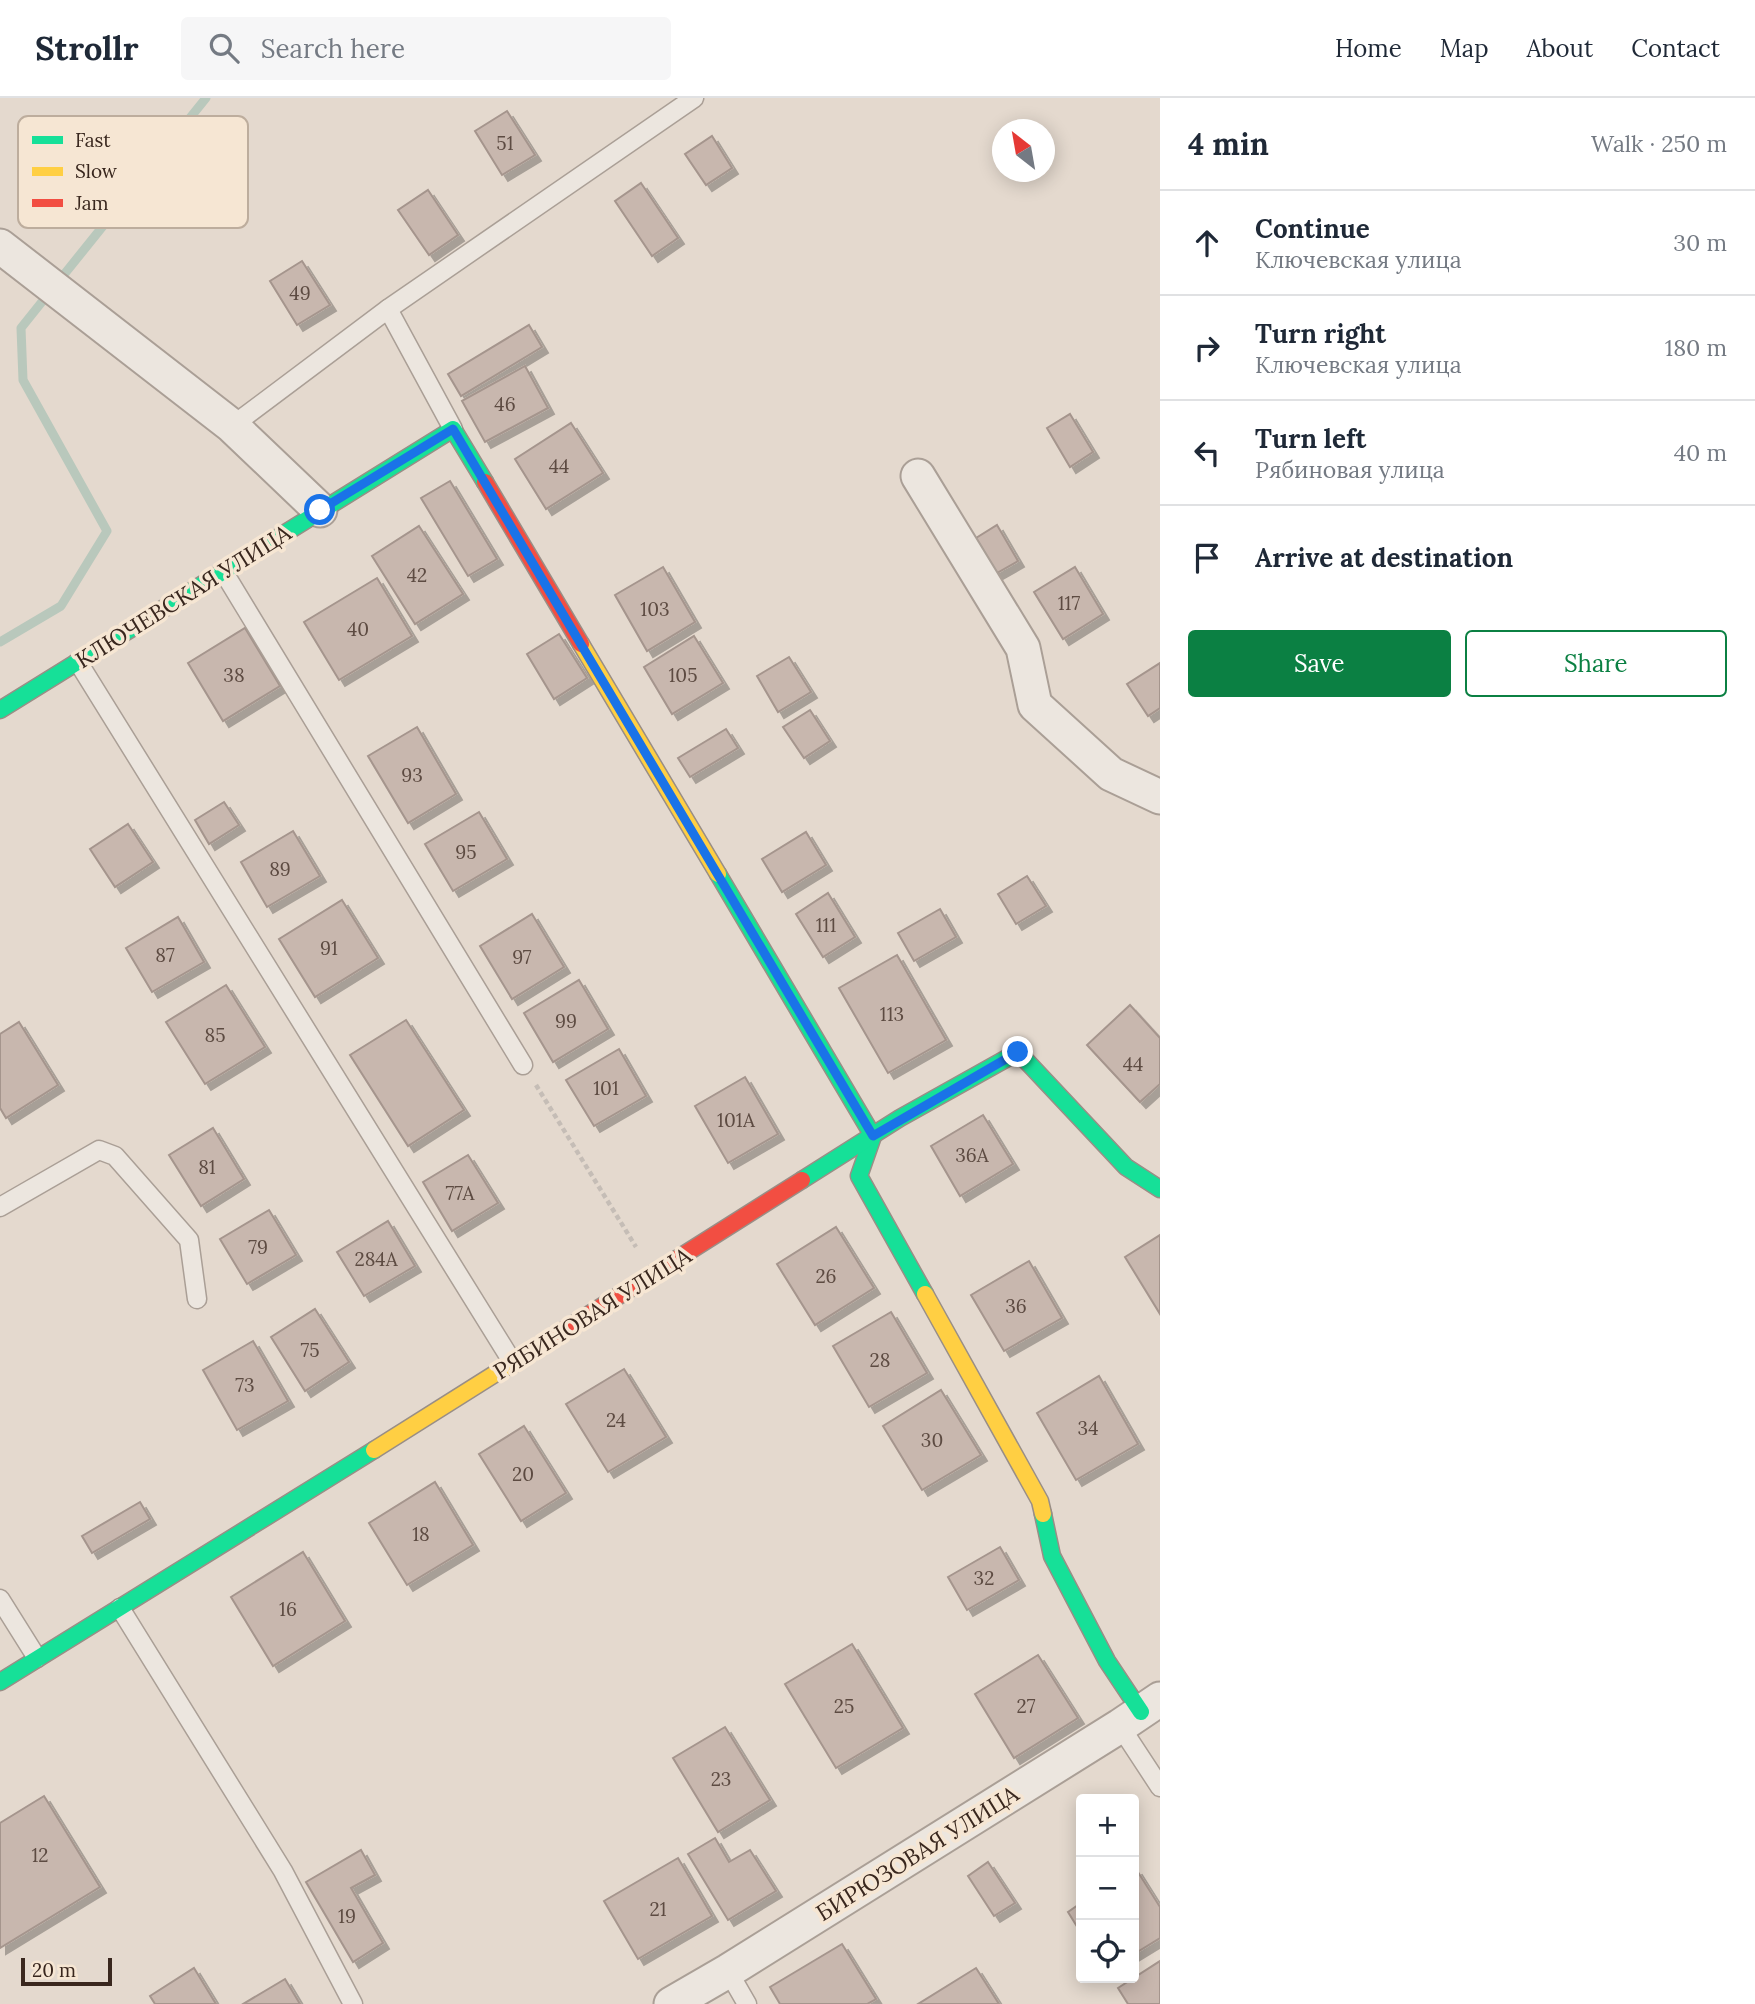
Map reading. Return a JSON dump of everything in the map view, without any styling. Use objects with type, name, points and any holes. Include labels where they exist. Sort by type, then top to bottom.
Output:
[{"type":"street","points":[[0,246],[232,426],[320,510]]},
{"type":"street","points":[[453,429],[873,1136],[859,1176],[1040,1501],[1052,1556],[1107,1661],[1140,1712]]},
{"type":"street","name":"КЛЮЧЕВСКАЯ УЛИЦА","points":[[0,710],[453,429]]},
{"type":"street","points":[[918,476],[1023,648],[1035,705],[1111,774],[1160,797]]},
{"type":"street","name":"РЯБИНОВАЯ УЛИЦА","points":[[0,1682],[214,1551],[873,1136],[1018,1052],[1126,1167],[1160,1189]]},
{"type":"street","name":"БИРЮЗОВАЯ УЛИЦА","points":[[671,2004],[728,1971],[1140,1712]]},
{"type":"lane","points":[[232,426],[388,309],[694,98]]},
{"type":"lane","points":[[388,309],[453,429]]},
{"type":"lane","points":[[223,571],[523,1065]]},
{"type":"lane","points":[[78,662],[513,1363]]},
{"type":"lane","points":[[0,1207],[99,1150],[115,1156],[189,1240],[197,1299]]},
{"type":"lane","points":[[0,1599],[37,1658]]},
{"type":"lane","points":[[120,1608],[284,1871],[353,2004]]},
{"type":"lane","points":[[1140,1712],[1160,1787]]},
{"type":"lane","points":[[728,1971],[747,2004]]},
{"type":"path","points":[[523,1065],[654,1275]]},
{"type":"building","points":[[507,111],[535,155],[502,175],[475,131]]},
{"type":"building","points":[[712,136],[732,168],[706,185],[685,154]]},
{"type":"building","points":[[641,183],[678,238],[652,256],[615,201]]},
{"type":"building","points":[[428,190],[458,235],[429,255],[398,210]]},
{"type":"building","points":[[302,261],[330,305],[297,325],[270,281]]},
{"type":"building","points":[[529,325],[542,347],[461,396],[448,374]]},
{"type":"building","points":[[525,366],[548,408],[485,442],[462,401]]},
{"type":"building","points":[[1070,414],[1093,452],[1070,467],[1047,428]]},
{"type":"building","points":[[571,423],[603,473],[546,509],[515,459]]},
{"type":"building","points":[[450,481],[497,559],[468,576],[421,498]]},
{"type":"building","points":[[997,525],[1018,561],[997,573],[976,538]]},
{"type":"building","points":[[419,526],[463,594],[415,624],[372,556]]},
{"type":"building","points":[[663,567],[695,622],[647,651],[615,595]]},
{"type":"building","points":[[1075,567],[1103,614],[1063,639],[1034,592]]},
{"type":"building","points":[[377,578],[412,636],[339,680],[304,622]]},
{"type":"building","points":[[245,628],[280,686],[223,721],[188,663]]},
{"type":"building","points":[[559,634],[587,678],[554,699],[527,654]]},
{"type":"building","points":[[694,636],[723,683],[672,714],[644,667]]},
{"type":"building","points":[[789,657],[811,692],[778,712],[757,676]]},
{"type":"building","points":[[1160,663],[1160,708],[1148,716],[1127,684]]},
{"type":"building","points":[[810,710],[830,741],[804,758],[783,727]]},
{"type":"building","points":[[417,727],[456,794],[408,823],[368,756]]},
{"type":"building","points":[[726,729],[738,748],[690,777],[678,758]]},
{"type":"building","points":[[224,802],[239,825],[209,844],[195,820]]},
{"type":"building","points":[[479,812],[507,859],[453,891],[425,844]]},
{"type":"building","points":[[128,824],[153,862],[115,887],[90,849]]},
{"type":"building","points":[[293,831],[320,876],[267,907],[241,862]]},
{"type":"building","points":[[806,832],[826,865],[782,892],[762,859]]},
{"type":"building","points":[[1027,876],[1046,906],[1016,924],[998,894]]},
{"type":"building","points":[[828,893],[855,937],[823,957],[796,914]]},
{"type":"building","points":[[342,900],[378,958],[315,997],[279,939]]},
{"type":"building","points":[[940,909],[956,937],[914,961],[898,933]]},
{"type":"building","points":[[532,914],[564,967],[512,999],[480,946]]},
{"type":"building","points":[[178,917],[204,962],[152,992],[126,948]]},
{"type":"building","points":[[897,955],[946,1040],[888,1073],[839,988]]},
{"type":"building","points":[[579,980],[608,1029],[553,1062],[524,1013]]},
{"type":"building","points":[[226,985],[265,1047],[205,1084],[166,1022]]},
{"type":"building","points":[[1130,1005],[1160,1038],[1160,1084],[1140,1102],[1087,1045]]},
{"type":"building","points":[[406,1020],[464,1110],[408,1146],[350,1055]]},
{"type":"building","points":[[19,1022],[58,1085],[6,1118],[0,1108],[0,1034]]},
{"type":"building","points":[[619,1049],[646,1096],[594,1126],[566,1080]]},
{"type":"building","points":[[745,1077],[778,1134],[728,1163],[695,1106]]},
{"type":"building","points":[[983,1115],[1013,1164],[960,1196],[931,1146]]},
{"type":"building","points":[[213,1128],[244,1179],[201,1206],[169,1155]]},
{"type":"building","points":[[468,1155],[498,1203],[452,1231],[423,1182]]},
{"type":"building","points":[[269,1210],[296,1255],[247,1284],[220,1239]]},
{"type":"building","points":[[388,1221],[415,1266],[364,1296],[337,1252]]},
{"type":"building","points":[[836,1227],[874,1288],[815,1325],[777,1264]]},
{"type":"building","points":[[1160,1235],[1160,1314],[1125,1257]]},
{"type":"building","points":[[1029,1261],[1062,1318],[1004,1351],[971,1295]]},
{"type":"building","points":[[315,1309],[349,1362],[305,1391],[271,1337]]},
{"type":"building","points":[[891,1312],[927,1373],[869,1407],[833,1346]]},
{"type":"building","points":[[253,1341],[288,1401],[237,1430],[203,1370]]},
{"type":"building","points":[[624,1369],[666,1437],[608,1472],[566,1404]]},
{"type":"building","points":[[1099,1376],[1138,1444],[1076,1480],[1037,1413]]},
{"type":"building","points":[[941,1390],[981,1455],[922,1490],[883,1426]]},
{"type":"building","points":[[524,1426],[566,1493],[521,1521],[479,1454]]},
{"type":"building","points":[[435,1482],[473,1545],[407,1585],[369,1523]]},
{"type":"building","points":[[140,1502],[150,1519],[92,1553],[82,1536]]},
{"type":"building","points":[[1000,1547],[1019,1580],[967,1610],[948,1577]]},
{"type":"building","points":[[303,1552],[345,1621],[273,1666],[231,1597]]},
{"type":"building","points":[[852,1644],[903,1728],[836,1768],[785,1684]]},
{"type":"building","points":[[1038,1655],[1078,1718],[1014,1758],[975,1694]]},
{"type":"building","points":[[725,1727],[770,1800],[718,1832],[673,1758]]},
{"type":"building","points":[[44,1796],[100,1887],[0,1948],[0,1823]]},
{"type":"building","points":[[715,1838],[729,1862],[750,1850],[776,1891],[728,1920],[688,1854]]},
{"type":"building","points":[[361,1850],[375,1875],[351,1888],[383,1943],[353,1962],[306,1882]]},
{"type":"building","points":[[678,1858],[712,1916],[638,1959],[604,1901]]},
{"type":"building","points":[[988,1862],[1015,1903],[994,1916],[968,1876]]},
{"type":"building","points":[[1139,1874],[1160,1907],[1160,1938],[1139,1951]]},
{"type":"building","points":[[1076,1906],[1076,1925],[1068,1912]]},
{"type":"building","points":[[842,1944],[876,1999],[867,2004],[780,2004],[770,1987]]},
{"type":"building","points":[[1160,1961],[1160,2004],[1128,2004],[1118,1988],[1126,1983],[1139,1983],[1139,1974]]},
{"type":"building","points":[[194,1968],[216,2004],[155,2004],[150,1996]]},
{"type":"building","points":[[976,1968],[999,2004],[918,2004]]},
{"type":"building","points":[[285,1979],[300,2004],[243,2004]]},
{"type":"waterway","points":[[192,116],[206,98]]},
{"type":"waterway","points":[[58,282],[101,228]]},
{"type":"waterway","points":[[0,642],[61,606],[107,531],[23,380],[21,328],[49,293]]},
{"type":"traffic: fast","points":[[0,710],[453,429],[485,482]]},
{"type":"traffic: fast","points":[[718,874],[873,1136],[859,1176],[925,1294]]},
{"type":"traffic: fast","points":[[802,1180],[900,1118],[1018,1052],[1126,1167],[1160,1189]]},
{"type":"traffic: fast","points":[[0,1682],[374,1450]]},
{"type":"traffic: fast","points":[[1043,1514],[1052,1556],[1107,1661],[1141,1712]]},
{"type":"traffic: slow","points":[[581,644],[718,874]]},
{"type":"traffic: slow","points":[[925,1294],[1040,1501],[1043,1514]]},
{"type":"traffic: slow","points":[[374,1450],[555,1336]]},
{"type":"traffic: jam","points":[[485,482],[581,644]]},
{"type":"traffic: jam","points":[[555,1336],[802,1180]]},
{"type":"route","points":[[320,510],[453,429],[873,1136],[1018,1052]]}]
